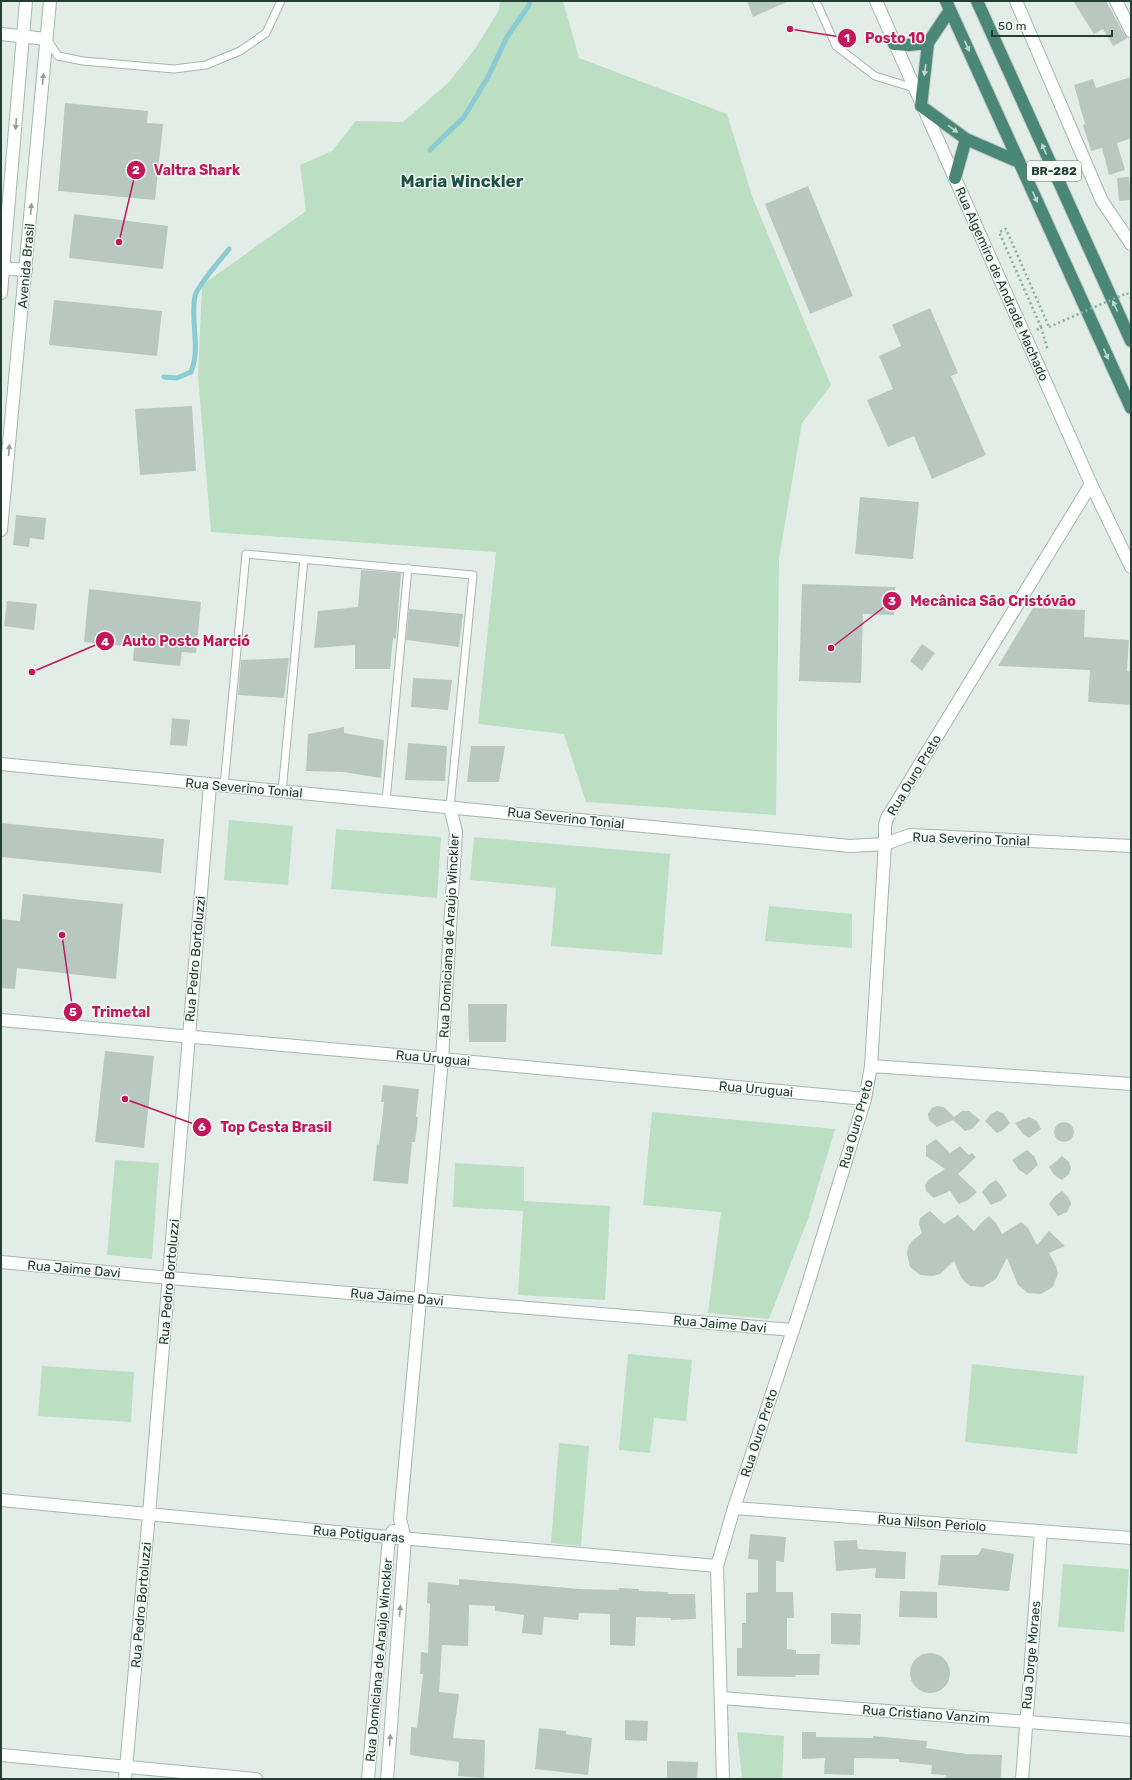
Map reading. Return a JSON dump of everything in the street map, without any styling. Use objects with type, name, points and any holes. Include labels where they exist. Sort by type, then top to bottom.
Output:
[{"type":"highway","name":"BR-282","points":[[977,1],[1131,341]]},
{"type":"highway","points":[[948,6],[928,43],[921,106],[966,139],[1019,162]]},
{"type":"highway","name":"BR-282","points":[[948,6],[1131,408]]},
{"type":"highway","points":[[894,44],[909,45],[928,43]]},
{"type":"highway","points":[[955,178],[966,139]]},
{"type":"street","name":"Avenida Brasil","points":[[1,293],[6,269],[26,1]]},
{"type":"street","name":"Avenida Brasil","points":[[1,530],[50,1]]},
{"type":"street","name":"Rua Algemiro de Andrade Machado","points":[[876,1],[921,106],[955,178],[1091,484],[1131,566]]},
{"type":"street","points":[[1016,1],[1102,201],[1131,244]]},
{"type":"street","points":[[1116,1],[1131,31]]},
{"type":"street","points":[[1,34],[46,39]]},
{"type":"street","points":[[6,269],[26,270]]},
{"type":"street","name":"Rua Ouro Preto","points":[[724,1779],[716,1566],[793,1330],[865,1099],[871,1066],[885,825],[887,818],[1091,484]]},
{"type":"street","name":"Rua Severino Tonial","points":[[1,764],[850,846],[885,844],[910,835],[1131,846]]},
{"type":"street","name":"Rua Pedro Bortoluzzi","points":[[125,1779],[149,1514],[210,785]]},
{"type":"street","name":"Rua Domiciana de Araújo Winckler","points":[[387,1779],[399,1636],[405,1539],[400,1519],[442,1058],[456,832],[450,807]]},
{"type":"street","name":"Rua Uruguai","points":[[1,1020],[442,1058],[865,1099]]},
{"type":"street","points":[[871,1066],[1131,1084]]},
{"type":"street","name":"Rua Jaime Davi","points":[[1,1262],[169,1278],[793,1330]]},
{"type":"street","name":"Rua Potiguaras","points":[[1,1500],[405,1539],[716,1566]]},
{"type":"street","name":"Rua Nilson Periolo","points":[[734,1508],[1131,1538]]},
{"type":"street","name":"Rua Domiciana de Araújo Winckler","points":[[368,1779],[389,1537],[400,1519]]},
{"type":"street","name":"Rua Jorge Moraes","points":[[1022,1779],[1041,1531]]},
{"type":"street","points":[[381,1634],[399,1636]]},
{"type":"street","points":[[375,1696],[393,1699]]},
{"type":"street","name":"Rua Cristiano Vanzim","points":[[722,1698],[1131,1730]]},
{"type":"street","points":[[1,1755],[256,1779]]},
{"type":"lane","points":[[46,39],[58,56],[83,61],[174,69],[206,65],[240,51],[266,33],[281,1]]},
{"type":"lane","points":[[816,1],[836,46],[875,76],[914,88]]},
{"type":"lane","points":[[224,786],[246,554],[408,568],[473,575],[450,807]]},
{"type":"lane","points":[[282,792],[304,559]]},
{"type":"lane","points":[[386,801],[408,568]]},
{"type":"path","points":[[1027,340],[1041,327],[999,232],[1006,229],[1049,327],[1128,293],[1131,298]]},
{"type":"green space","points":[[500,1],[563,1],[579,58],[727,114],[752,196],[831,385],[802,423],[779,559],[776,815],[586,802],[564,734],[478,724],[496,552],[211,532],[198,376],[202,285],[306,211],[300,165],[332,151],[356,121],[403,122],[449,82],[477,46],[499,10]]},
{"type":"green space","points":[[229,820],[293,826],[288,885],[224,880]]},
{"type":"green space","points":[[336,829],[441,837],[437,898],[331,889]]},
{"type":"green space","points":[[474,837],[670,854],[662,955],[551,946],[556,888],[470,880]]},
{"type":"green space","points":[[769,906],[852,914],[852,948],[765,941]]},
{"type":"green space","points":[[652,1112],[835,1129],[808,1219],[769,1319],[708,1313],[721,1212],[643,1205]]},
{"type":"green space","points":[[115,1160],[159,1163],[152,1259],[107,1255]]},
{"type":"green space","points":[[455,1163],[524,1167],[524,1201],[610,1206],[605,1300],[518,1295],[523,1211],[453,1207]]},
{"type":"green space","points":[[628,1354],[692,1360],[686,1421],[654,1418],[650,1453],[619,1450]]},
{"type":"green space","points":[[972,1364],[1084,1376],[1077,1454],[965,1442]]},
{"type":"green space","points":[[42,1366],[134,1372],[131,1422],[38,1416]]},
{"type":"green space","points":[[559,1443],[589,1446],[581,1546],[551,1543]]},
{"type":"green space","points":[[1063,1564],[1129,1569],[1124,1632],[1058,1627]]},
{"type":"green space","points":[[737,1732],[784,1736],[782,1779],[742,1779]]},
{"type":"building","points":[[747,1],[789,1],[753,17]]},
{"type":"building","points":[[1073,1],[1106,1],[1124,34],[1128,38],[1113,46],[1103,29],[1094,34]]},
{"type":"building","points":[[1131,77],[1131,138],[1117,143],[1125,170],[1109,175],[1102,148],[1091,151],[1083,125],[1085,124],[1074,85],[1093,79],[1096,88]]},
{"type":"building","points":[[65,103],[148,111],[147,123],[163,124],[155,200],[58,191]]},
{"type":"building","points":[[1129,177],[1131,200],[1119,201],[1117,178]]},
{"type":"building","points":[[808,186],[853,296],[810,314],[765,204]]},
{"type":"building","points":[[74,214],[168,226],[163,269],[69,258]]},
{"type":"building","points":[[54,300],[162,311],[157,356],[49,345]]},
{"type":"building","points":[[930,308],[958,373],[951,376],[986,455],[932,479],[914,436],[888,447],[867,400],[893,389],[879,356],[901,346],[892,325]]},
{"type":"building","points":[[192,406],[196,471],[140,475],[135,409]]},
{"type":"building","points":[[860,497],[919,502],[913,559],[855,554]]},
{"type":"building","points":[[16,515],[46,518],[44,540],[30,538],[29,547],[13,545]]},
{"type":"building","points":[[361,570],[401,573],[396,639],[393,638],[390,669],[355,669],[355,645],[314,648],[318,611],[358,607]]},
{"type":"building","points":[[802,584],[895,587],[894,615],[863,614],[861,683],[799,681]]},
{"type":"building","points":[[89,589],[201,602],[196,653],[182,652],[180,666],[133,661],[134,647],[84,642]]},
{"type":"building","points":[[7,601],[37,604],[34,630],[4,626]]},
{"type":"building","points":[[1033,608],[1085,610],[1084,637],[1129,640],[1127,671],[1131,671],[1131,705],[1088,702],[1090,670],[998,666]]},
{"type":"building","points":[[409,609],[463,614],[459,647],[406,640]]},
{"type":"building","points":[[922,644],[935,653],[922,671],[910,661]]},
{"type":"building","points":[[289,658],[284,698],[238,695],[241,660]]},
{"type":"building","points":[[413,678],[452,680],[448,710],[411,707]]},
{"type":"building","points":[[172,718],[190,720],[187,746],[170,745]]},
{"type":"building","points":[[344,727],[344,733],[384,740],[381,778],[343,772],[306,771],[308,734]]},
{"type":"building","points":[[408,743],[447,746],[445,781],[405,780]]},
{"type":"building","points":[[471,746],[505,746],[499,782],[467,782]]},
{"type":"building","points":[[1,823],[164,839],[161,873],[1,857]]},
{"type":"building","points":[[23,894],[123,904],[116,979],[17,968],[15,989],[1,988],[1,919],[20,921]]},
{"type":"building","points":[[468,1004],[507,1004],[506,1042],[469,1042]]},
{"type":"building","points":[[105,1051],[154,1056],[144,1148],[95,1142]]},
{"type":"building","points":[[383,1085],[419,1089],[416,1117],[418,1117],[415,1142],[412,1142],[408,1184],[373,1181],[384,1102],[381,1102]]},
{"type":"building","points":[[937,1106],[944,1107],[954,1117],[962,1111],[969,1111],[980,1120],[972,1129],[965,1131],[953,1120],[937,1127],[929,1120],[928,1114],[932,1108]]},
{"type":"building","points":[[997,1111],[1003,1113],[1010,1123],[1003,1130],[997,1133],[985,1121],[991,1114]]},
{"type":"building","points":[[1029,1117],[1037,1121],[1041,1129],[1029,1138],[1023,1134],[1015,1123]]},
{"type":"building","points":[[1064,1122],[1071,1125],[1074,1132],[1071,1139],[1064,1142],[1057,1139],[1054,1132],[1057,1125]]},
{"type":"building","points":[[936,1139],[950,1153],[960,1146],[969,1155],[972,1153],[976,1157],[958,1174],[977,1192],[968,1200],[959,1204],[950,1191],[934,1198],[926,1191],[925,1185],[928,1180],[945,1169],[926,1156],[926,1146]]},
{"type":"building","points":[[1027,1150],[1034,1156],[1038,1165],[1027,1175],[1019,1170],[1012,1160]]},
{"type":"building","points":[[1062,1156],[1069,1162],[1071,1168],[1069,1174],[1062,1180],[1054,1175],[1049,1167]]},
{"type":"building","points":[[996,1180],[1007,1196],[991,1205],[982,1192],[988,1185]]},
{"type":"building","points":[[1062,1191],[1069,1198],[1071,1204],[1067,1212],[1058,1216],[1049,1204],[1055,1196]]},
{"type":"building","points":[[930,1211],[944,1224],[958,1215],[974,1231],[989,1216],[996,1223],[1002,1234],[1021,1222],[1028,1228],[1037,1245],[1049,1231],[1065,1246],[1049,1253],[1058,1273],[1053,1287],[1041,1294],[1028,1293],[1018,1285],[1007,1258],[996,1279],[983,1287],[970,1286],[965,1282],[961,1277],[954,1261],[940,1274],[933,1276],[920,1275],[910,1267],[907,1254],[908,1247],[912,1241],[922,1233],[919,1224],[920,1218]]},
{"type":"building","points":[[750,1534],[786,1537],[784,1562],[776,1561],[776,1592],[793,1592],[794,1618],[787,1618],[787,1649],[796,1650],[796,1654],[820,1654],[819,1675],[796,1675],[795,1677],[737,1676],[737,1648],[742,1648],[742,1623],[746,1623],[746,1593],[758,1592],[758,1560],[748,1559]]},
{"type":"building","points":[[857,1540],[858,1549],[906,1552],[905,1579],[875,1578],[876,1568],[836,1571],[834,1541]]},
{"type":"building","points":[[982,1548],[1014,1554],[1009,1591],[938,1585],[941,1555],[978,1555]]},
{"type":"building","points":[[459,1579],[580,1589],[619,1590],[619,1588],[639,1589],[639,1591],[668,1592],[668,1594],[695,1594],[696,1619],[671,1620],[671,1618],[636,1617],[635,1646],[610,1645],[610,1614],[579,1613],[578,1620],[544,1617],[542,1635],[522,1633],[524,1615],[495,1611],[495,1606],[469,1605],[468,1646],[442,1645],[439,1692],[459,1694],[453,1738],[485,1740],[484,1778],[458,1776],[459,1762],[410,1755],[411,1727],[417,1728],[423,1674],[420,1674],[421,1652],[428,1653],[430,1604],[427,1603],[428,1582],[459,1585]]},
{"type":"building","points":[[900,1591],[937,1592],[937,1618],[899,1617]]},
{"type":"building","points":[[831,1613],[861,1614],[860,1645],[831,1644]]},
{"type":"building","points":[[926,1653],[934,1653],[941,1656],[947,1662],[950,1673],[947,1684],[941,1690],[934,1693],[926,1693],[919,1690],[913,1684],[910,1677],[910,1669],[913,1662],[919,1656]]},
{"type":"building","points":[[625,1720],[648,1721],[647,1741],[625,1740]]},
{"type":"building","points":[[539,1728],[566,1731],[566,1734],[592,1738],[588,1775],[535,1769]]},
{"type":"building","points":[[802,1732],[816,1732],[816,1737],[873,1738],[873,1736],[927,1741],[926,1748],[967,1754],[1002,1755],[1001,1779],[945,1779],[946,1775],[931,1774],[932,1765],[899,1762],[899,1759],[854,1758],[854,1775],[824,1774],[825,1758],[802,1759]]},
{"type":"building","points":[[667,1761],[698,1762],[697,1779],[667,1779]]},
{"type":"waterway","points":[[430,150],[464,117],[488,77],[507,37],[529,5],[530,1]]},
{"type":"waterway","points":[[164,377],[177,378],[191,372],[195,354],[195,296],[205,279],[229,249]]},
{"type":"place","name":"Posto 10","points":[[790,29]]},
{"type":"place","name":"Valtra Shark","points":[[119,242]]},
{"type":"place","name":"Mecânica São Cristóvão","points":[[831,648]]},
{"type":"place","name":"Auto Posto Marció","points":[[32,672]]},
{"type":"place","name":"Trimetal","points":[[62,935]]},
{"type":"place","name":"Top Cesta Brasil","points":[[125,1099]]},
{"type":"district","name":"Maria Winckler","points":[[462,181]]}]
